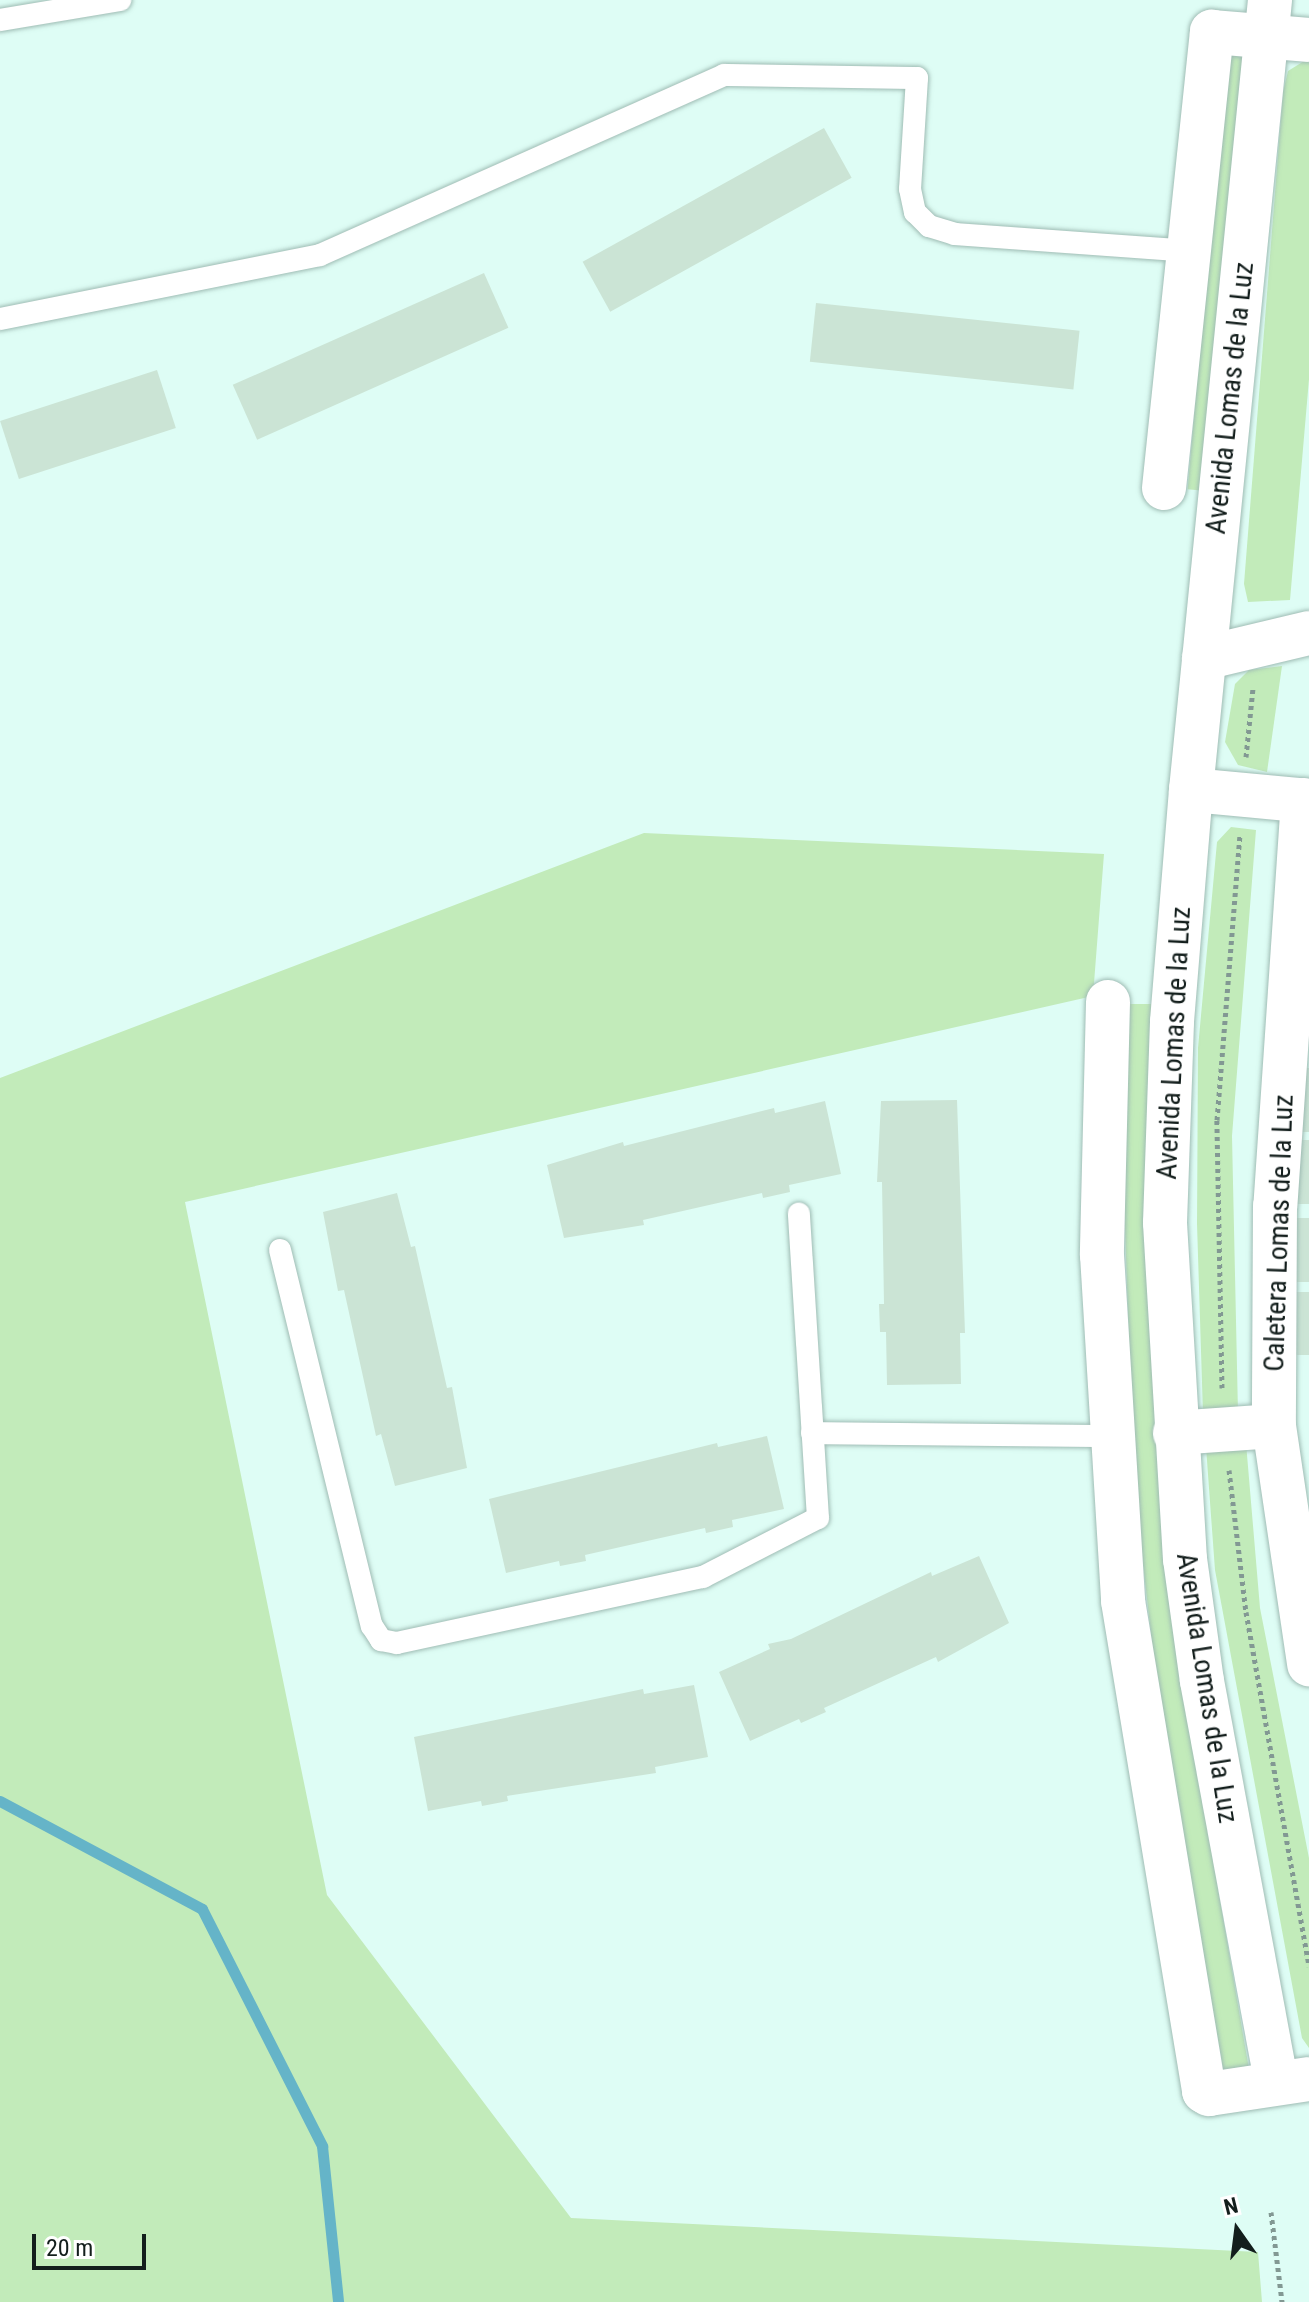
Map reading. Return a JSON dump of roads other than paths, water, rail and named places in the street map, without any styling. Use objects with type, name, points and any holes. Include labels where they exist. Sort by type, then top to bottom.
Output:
[{"type":"street","name":"Avenida Lomas de la Luz","points":[[1164,488],[1212,32],[1282,25],[1204,658],[1191,790],[1167,1116],[1165,1223],[1175,1433],[1202,1681],[1292,2081]]},
{"type":"street","points":[[1204,658],[1308,624]]},
{"type":"street","points":[[1191,790],[1306,801]]},
{"type":"street","name":"Caletera Lomas de la Luz","points":[[1306,801],[1275,1206],[1274,1426],[1309,1664]]},
{"type":"street","points":[[1108,1002],[1101,1185],[1110,1436],[1135,1693],[1206,2094],[1292,2081]]},
{"type":"street","points":[[1175,1433],[1274,1426]]},
{"type":"lane","points":[[0,20],[120,0]]},
{"type":"lane","points":[[0,319],[320,255],[724,75],[917,78],[910,189],[915,212],[929,226],[955,234],[1190,251]]},
{"type":"lane","points":[[280,1250],[372,1626],[381,1640],[397,1643],[703,1577],[818,1518],[799,1214]]},
{"type":"lane","points":[[812,1433],[1110,1436]]},
{"type":"waterway","points":[[0,1801],[202,1909],[322,2146],[338,2302]]}]
